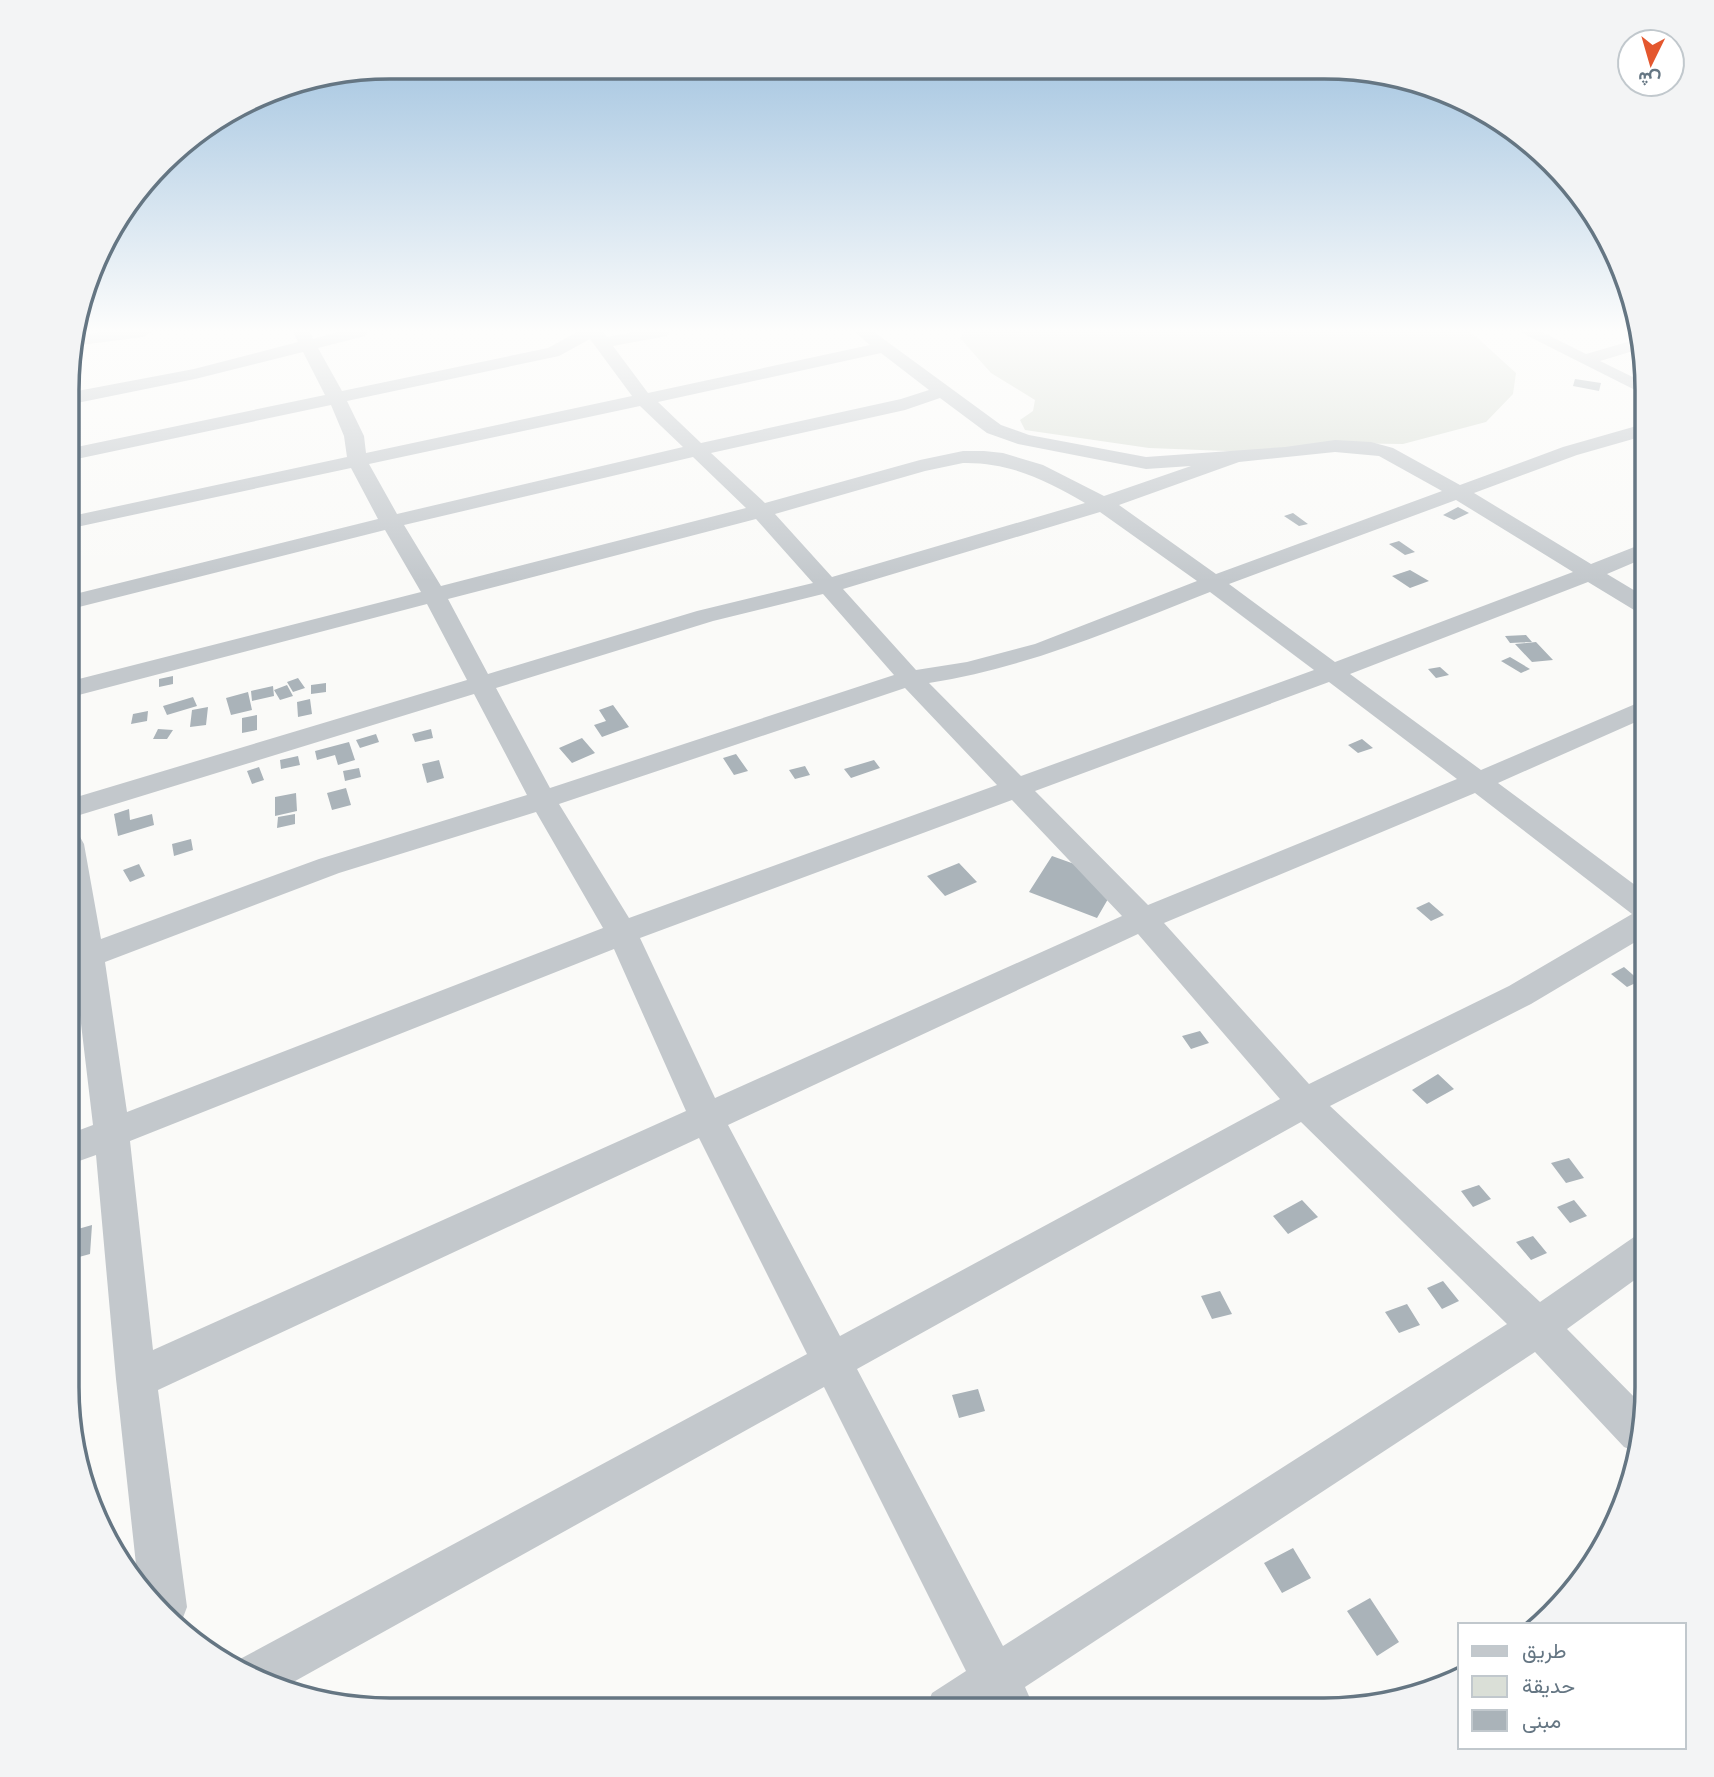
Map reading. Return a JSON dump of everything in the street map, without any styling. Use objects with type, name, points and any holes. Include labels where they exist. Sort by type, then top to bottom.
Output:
[{"type":"street","points":[[79,453],[257,415]]},
{"type":"street","points":[[345,415],[371,489],[434,596],[543,800],[622,933],[708,1119],[1003,1695],[1140,1583],[1538,1327],[1635,1258]]},
{"type":"street","points":[[79,520],[559,415]]},
{"type":"street","points":[[660,415],[761,511],[910,678],[1143,919],[1304,1103],[1538,1327],[1633,1426]]},
{"type":"street","points":[[79,601],[391,522],[851,415]]},
{"type":"street","points":[[974,415],[993,429],[1025,440],[1146,463],[1232,458],[1335,446],[1371,448],[1396,456],[1635,601]]},
{"type":"street","points":[[163,1600],[136,1379],[112,1134],[79,960],[329,866],[543,800],[910,678],[968,669],[1044,649],[1212,583],[1457,495],[1570,451],[1635,432]]},
{"type":"street","points":[[79,688],[957,458],[1000,458],[1032,468],[1103,504],[1479,781],[1635,901]]},
{"type":"street","points":[[79,806],[728,609],[827,586],[1103,504],[1232,458]]},
{"type":"street","points":[[79,1146],[622,933],[1332,672],[1635,554]]},
{"type":"street","points":[[136,1379],[1143,919],[1479,781],[1635,712]]},
{"type":"street","points":[[264,1672],[1304,1103],[1520,995],[1635,927]]},
{"type":"green space","points":[[1027,415],[1493,415],[1486,422],[1403,444],[1322,443],[1306,454],[1149,448],[1025,430],[1020,420]]},
{"type":"building","points":[[1458,507],[1469,513],[1454,520],[1443,515]]},
{"type":"building","points":[[1293,513],[1308,524],[1299,526],[1284,516]]},
{"type":"building","points":[[1399,541],[1415,552],[1405,555],[1389,544]]},
{"type":"building","points":[[1410,570],[1429,581],[1410,588],[1392,576]]},
{"type":"building","points":[[1526,635],[1532,642],[1510,643],[1505,636]]},
{"type":"building","points":[[1536,642],[1553,660],[1532,662],[1515,644]]},
{"type":"building","points":[[1510,657],[1530,669],[1521,673],[1501,661]]},
{"type":"building","points":[[1440,667],[1449,675],[1436,678],[1428,669]]},
{"type":"building","points":[[173,676],[173,684],[159,687],[159,679]]},
{"type":"building","points":[[298,678],[305,688],[293,692],[287,682]]},
{"type":"building","points":[[326,683],[326,692],[311,694],[311,685]]},
{"type":"building","points":[[287,685],[293,696],[280,700],[274,690]]},
{"type":"building","points":[[273,686],[274,696],[252,701],[251,691]]},
{"type":"building","points":[[248,692],[252,710],[231,715],[226,698]]},
{"type":"building","points":[[193,697],[197,706],[167,715],[163,706]]},
{"type":"building","points":[[310,699],[312,714],[298,717],[297,702]]},
{"type":"building","points":[[613,705],[629,727],[602,737],[594,725],[606,721],[599,710]]},
{"type":"building","points":[[208,707],[206,725],[190,727],[192,710]]},
{"type":"building","points":[[148,711],[147,721],[131,724],[133,714]]},
{"type":"building","points":[[257,715],[257,730],[242,733],[242,718]]},
{"type":"building","points":[[158,729],[173,730],[167,739],[153,739]]},
{"type":"building","points":[[431,729],[433,738],[415,742],[412,734]]},
{"type":"building","points":[[376,734],[379,742],[360,748],[356,740]]},
{"type":"building","points":[[582,738],[595,753],[572,763],[559,748]]},
{"type":"building","points":[[1362,739],[1373,748],[1358,753],[1348,745]]},
{"type":"building","points":[[349,742],[355,760],[338,765],[335,755],[317,760],[315,751]]},
{"type":"building","points":[[736,754],[748,771],[734,775],[723,758]]},
{"type":"building","points":[[298,756],[300,765],[281,769],[280,760]]},
{"type":"building","points":[[439,760],[444,778],[427,783],[422,764]]},
{"type":"building","points":[[874,760],[880,768],[851,778],[844,769]]},
{"type":"building","points":[[805,766],[810,775],[795,779],[789,770]]},
{"type":"building","points":[[259,767],[264,780],[252,784],[247,771]]},
{"type":"building","points":[[359,768],[361,777],[345,781],[343,771]]},
{"type":"building","points":[[346,788],[351,805],[332,810],[327,793]]},
{"type":"building","points":[[296,793],[297,811],[275,816],[275,797]]},
{"type":"building","points":[[129,809],[130,820],[152,814],[154,825],[118,836],[114,814]]},
{"type":"building","points":[[295,814],[295,824],[277,828],[278,817]]},
{"type":"building","points":[[191,839],[193,850],[174,856],[172,844]]},
{"type":"building","points":[[1052,856],[1119,880],[1097,918],[1029,892]]},
{"type":"building","points":[[959,863],[977,882],[945,896],[927,876]]},
{"type":"building","points":[[139,864],[145,876],[130,882],[123,870]]},
{"type":"building","points":[[1429,902],[1444,915],[1431,921],[1416,908]]},
{"type":"building","points":[[1624,967],[1635,977],[1635,983],[1627,987],[1611,974]]},
{"type":"building","points":[[1200,1031],[1209,1043],[1191,1049],[1182,1036]]},
{"type":"building","points":[[1438,1074],[1454,1089],[1427,1104],[1412,1090]]},
{"type":"building","points":[[1569,1158],[1584,1178],[1566,1183],[1551,1163]]},
{"type":"building","points":[[1479,1185],[1491,1199],[1473,1207],[1461,1191]]},
{"type":"building","points":[[1302,1200],[1318,1217],[1288,1234],[1273,1216]]},
{"type":"building","points":[[1574,1200],[1587,1216],[1570,1223],[1557,1207]]},
{"type":"building","points":[[92,1225],[90,1254],[79,1257],[79,1229]]},
{"type":"building","points":[[1533,1236],[1547,1253],[1531,1260],[1516,1242]]},
{"type":"building","points":[[1443,1281],[1459,1301],[1442,1309],[1427,1288]]},
{"type":"building","points":[[1220,1291],[1232,1314],[1212,1319],[1201,1296]]},
{"type":"building","points":[[1407,1304],[1420,1325],[1399,1333],[1385,1312]]},
{"type":"building","points":[[978,1389],[985,1411],[959,1418],[952,1395]]},
{"type":"building","points":[[1293,1548],[1311,1578],[1282,1593],[1264,1563]]},
{"type":"building","points":[[1370,1598],[1399,1642],[1377,1656],[1347,1611]]}]
